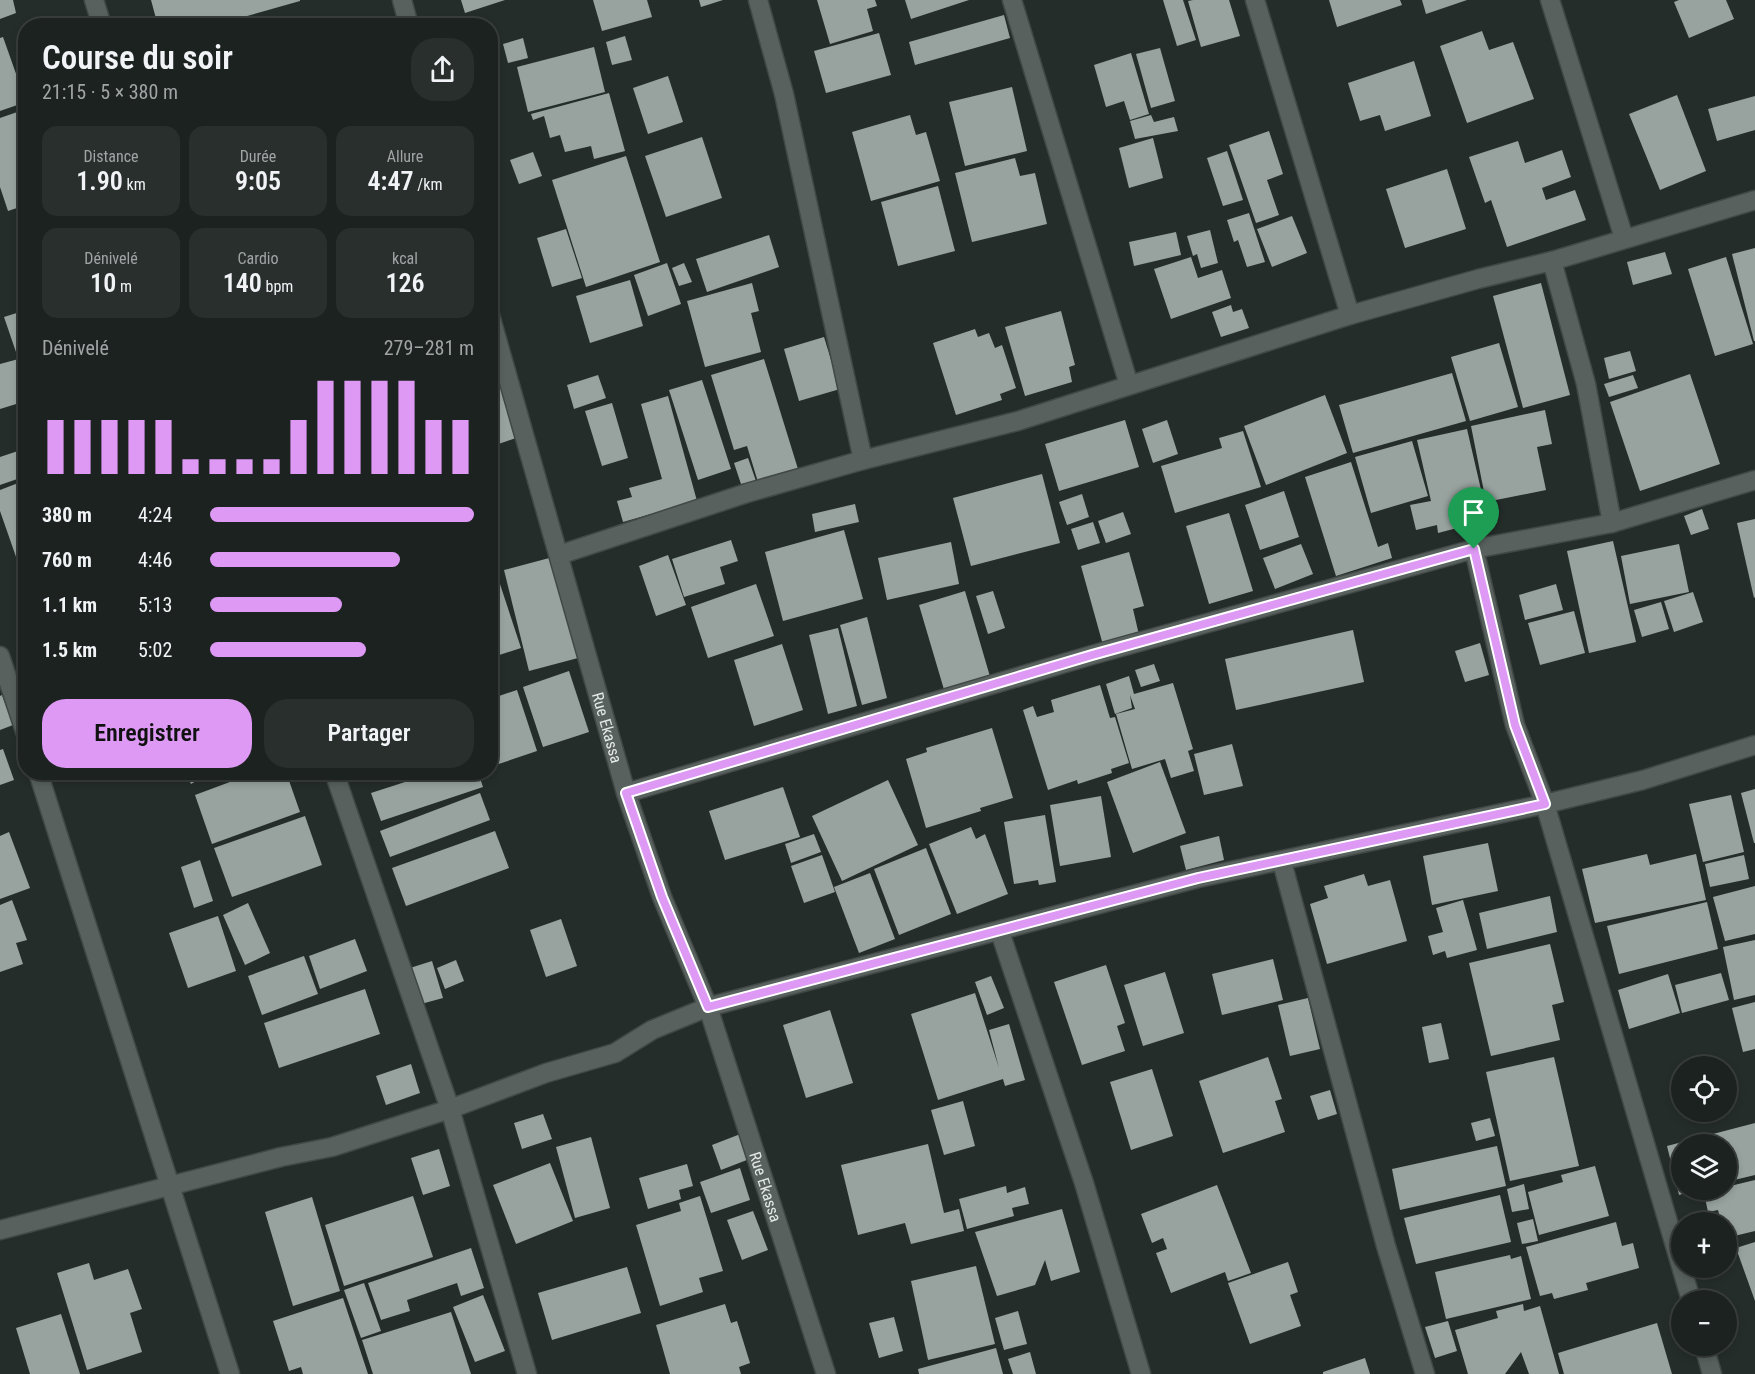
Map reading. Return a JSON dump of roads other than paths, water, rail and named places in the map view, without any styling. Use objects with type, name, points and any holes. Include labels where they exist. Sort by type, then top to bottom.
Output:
[{"type":"street","points":[[94,0],[100,18]]},
{"type":"street","points":[[402,0],[407,18]]},
{"type":"street","points":[[758,0],[784,94],[863,460]]},
{"type":"street","points":[[1012,0],[1129,385]]},
{"type":"street","points":[[1255,0],[1350,315]]},
{"type":"street","points":[[1550,0],[1624,238]]},
{"type":"street","points":[[559,555],[747,493],[863,460],[1018,421],[1350,315],[1552,261],[1755,200]]},
{"type":"street","points":[[1552,261],[1586,384],[1612,523]]},
{"type":"street","name":"Rue Ekassa","points":[[498,343],[626,793],[662,897],[708,1007],[826,1374]]},
{"type":"street","points":[[626,793],[1092,655],[1474,549],[1612,523],[1755,480]]},
{"type":"street","points":[[1474,549],[1515,725],[1545,804],[1687,1290]]},
{"type":"street","points":[[0,656],[18,710]]},
{"type":"street","points":[[0,1230],[172,1188],[281,1157],[332,1147],[450,1109],[546,1073],[615,1053],[652,1029],[708,1007],[1198,878],[1282,862],[1382,837],[1545,804],[1643,780],[1755,745]]},
{"type":"street","points":[[41,780],[230,1374]]},
{"type":"street","points":[[337,780],[450,1109],[528,1374]]},
{"type":"street","points":[[1282,862],[1386,1246],[1425,1374]]},
{"type":"street","points":[[999,932],[1084,1184],[1141,1374]]},
{"type":"street","points":[[1707,1356],[1712,1374]]}]
